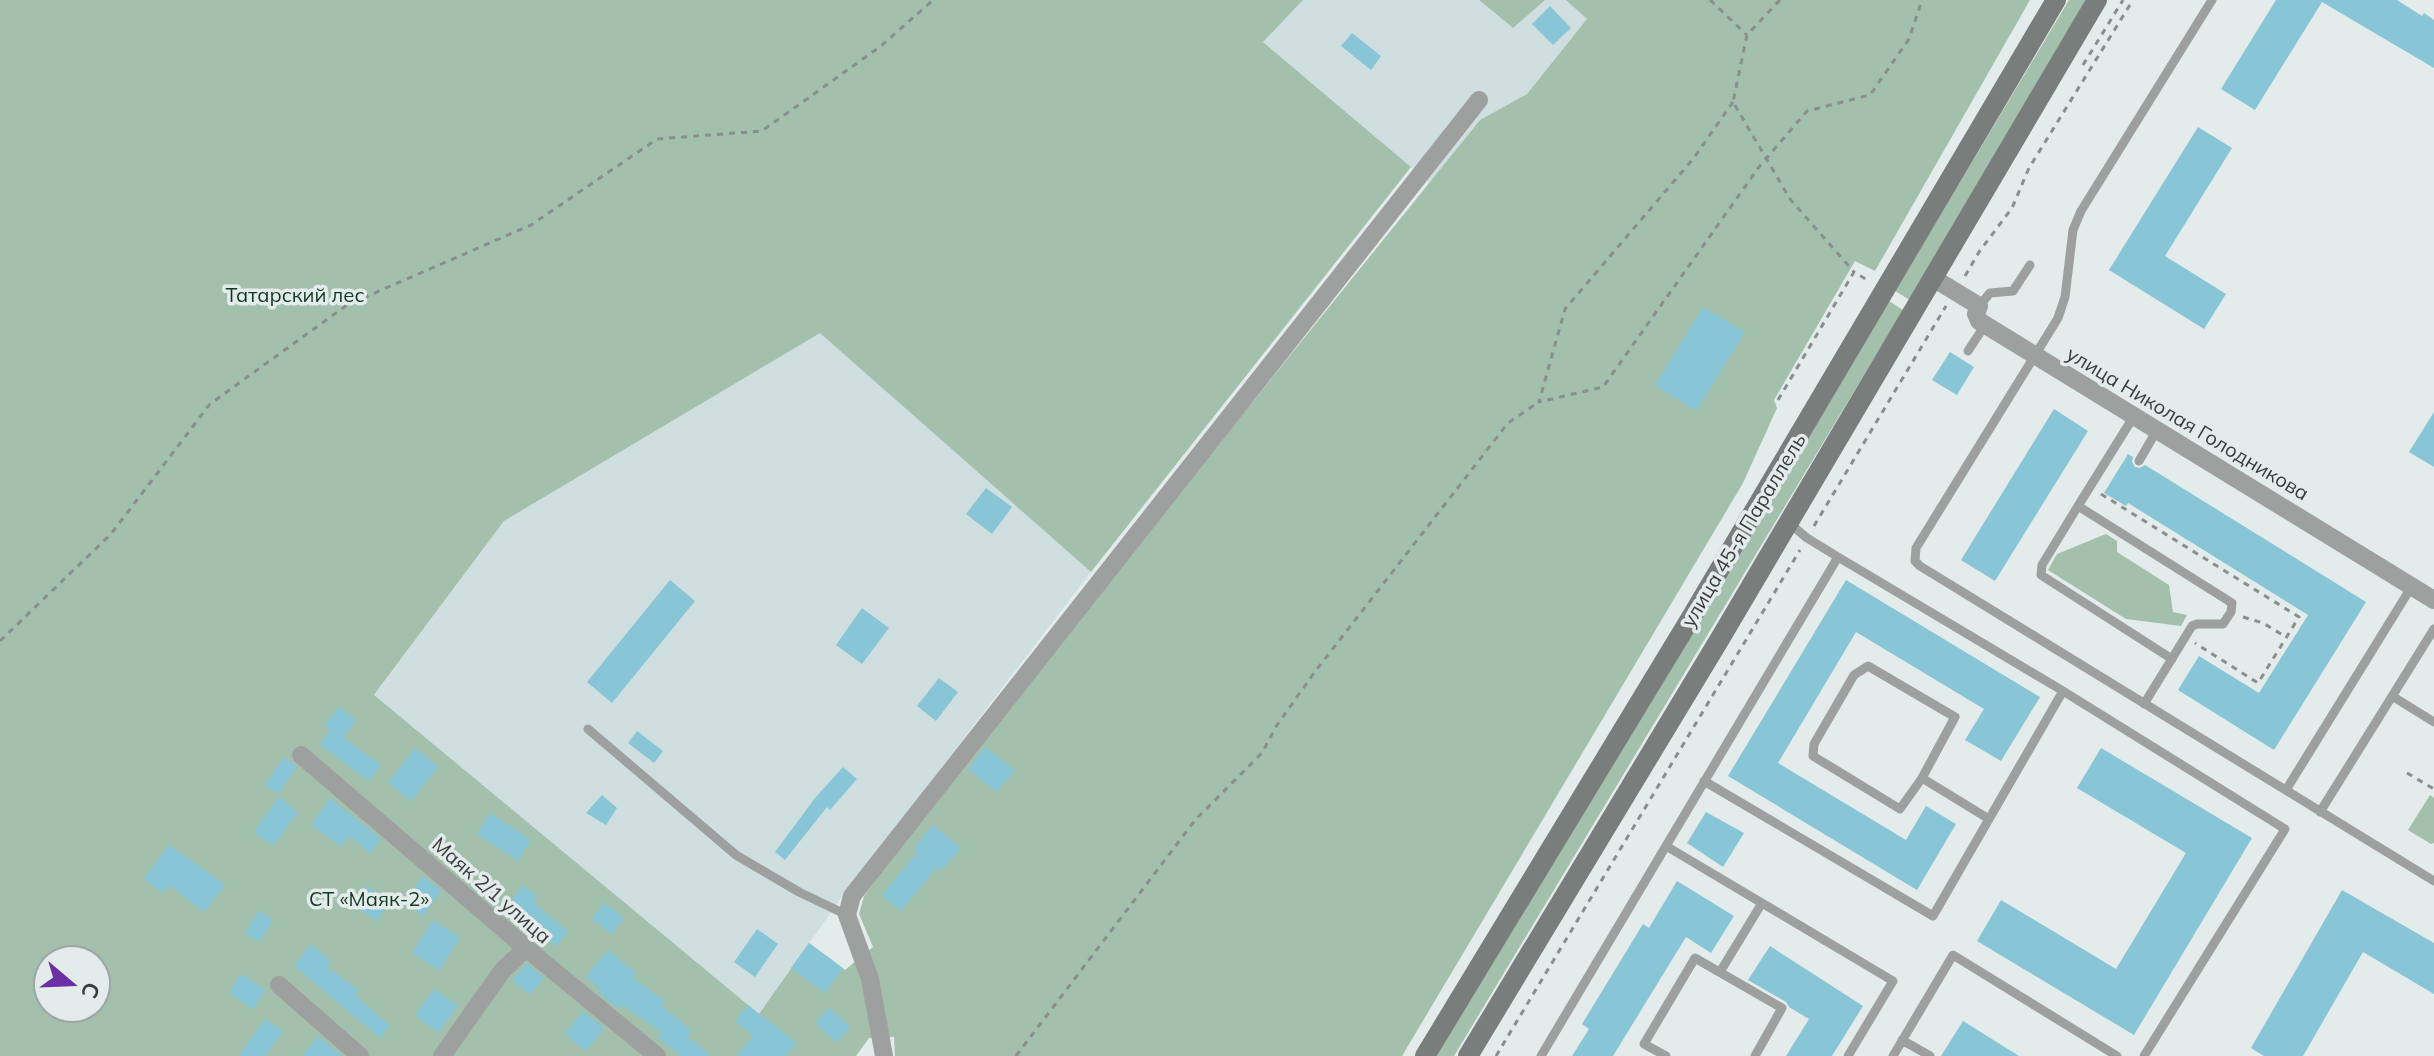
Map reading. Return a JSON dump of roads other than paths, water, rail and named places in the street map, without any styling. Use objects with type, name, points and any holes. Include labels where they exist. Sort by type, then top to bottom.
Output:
[{"type":"main road","name":"улица 45-я Параллель","points":[[1425,1056],[1692,616],[2056,0]]},
{"type":"main road","name":"улица 45-я Параллель","points":[[1468,1056],[2097,0]]},
{"type":"street","points":[[884,1056],[870,979],[847,915],[852,896],[1479,100]]},
{"type":"street","name":"улица Николая Голодникова","points":[[1933,278],[2035,355],[2434,600]]},
{"type":"street","name":"Маяк 2/1 улица","points":[[301,755],[657,1056]]},
{"type":"street","points":[[442,1056],[502,971],[526,948]]},
{"type":"street","points":[[279,985],[360,1056]]},
{"type":"lane","points":[[2212,0],[2081,211],[2069,249],[2063,307],[1916,548],[1915,561],[2434,881]]},
{"type":"lane","points":[[1968,351],[1982,316],[1986,295],[2013,291],[2030,265]]},
{"type":"lane","points":[[2134,416],[2042,565],[2041,575],[2172,659]]},
{"type":"lane","points":[[2139,461],[2157,430]]},
{"type":"lane","points":[[2078,506],[2229,600],[2233,607],[2220,625],[2192,626],[2144,704]]},
{"type":"lane","points":[[1788,523],[1807,538],[2063,691],[2285,829],[2144,1056]]},
{"type":"lane","points":[[1541,1056],[1838,557]]},
{"type":"lane","points":[[2286,790],[2412,586]]},
{"type":"lane","points":[[2320,812],[2434,629]]},
{"type":"lane","points":[[1868,666],[1955,717],[1922,778],[1900,809],[1813,756],[1814,744],[1854,675],[1868,666]]},
{"type":"lane","points":[[1704,781],[1933,916],[2063,691]]},
{"type":"lane","points":[[2392,696],[2434,722]]},
{"type":"lane","points":[[588,729],[736,855],[799,892],[847,915]]},
{"type":"lane","points":[[1922,778],[1989,819]]},
{"type":"lane","points":[[1666,846],[1893,981],[1848,1056]]},
{"type":"lane","points":[[1720,972],[1762,903]]},
{"type":"lane","points":[[1893,1056],[1953,955],[2117,1056]]},
{"type":"lane","points":[[1666,1056],[1644,1044],[1695,958],[1782,1008],[1755,1056]]},
{"type":"lane","points":[[1902,1040],[1930,1056]]},
{"type":"park label","name":"Татарский лес","points":[[295,294]]},
{"type":"park label","name":"СТ «Маяк-2»","points":[[369,898]]}]
